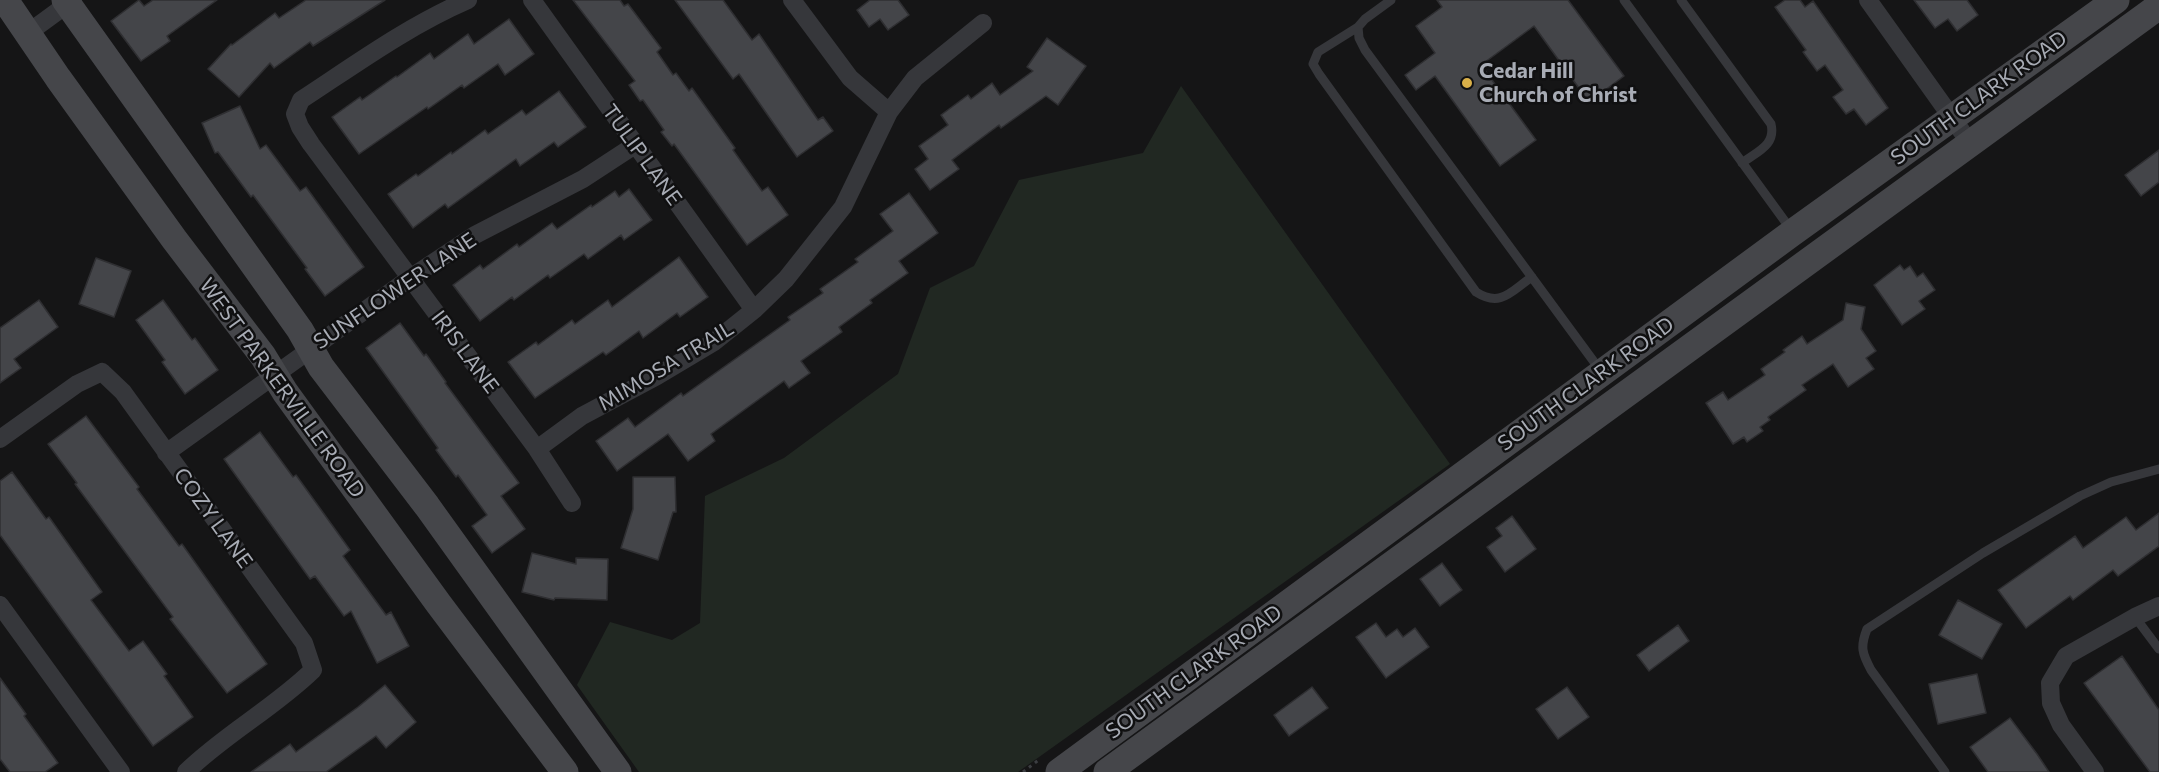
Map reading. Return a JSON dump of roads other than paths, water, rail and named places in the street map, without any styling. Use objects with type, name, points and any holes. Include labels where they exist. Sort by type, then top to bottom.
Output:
[{"type":"main road","name":"WEST PARKERVILLE ROAD","points":[[5,0],[174,239],[263,356],[285,392],[438,603],[565,772]]},
{"type":"main road","name":"SOUTH CLARK ROAD","points":[[1059,772],[1792,233],[2116,0]]},
{"type":"main road","name":"WEST PARKERVILLE ROAD","points":[[68,1],[293,320],[321,367],[427,506],[618,772]]},
{"type":"main road","name":"SOUTH CLARK ROAD","points":[[1107,772],[2152,11]]},
{"type":"main road","points":[[1792,233],[1812,259]]},
{"type":"main road","points":[[1602,372],[1622,397]]},
{"type":"street","name":"IRIS LANE","points":[[468,0],[444,10],[389,40],[301,100],[295,114],[311,144],[537,449],[572,503]]},
{"type":"street","name":"TULIP LANE","points":[[532,0],[754,310]]},
{"type":"street","points":[[792,0],[850,78],[889,112]]},
{"type":"street","points":[[1868,0],[1971,143]]},
{"type":"street","points":[[28,33],[68,1]]},
{"type":"street","name":"MIMOSA TRAIL","points":[[537,449],[582,416],[714,342],[754,310],[786,279],[843,207],[889,112],[915,78],[983,22]]},
{"type":"street","name":"SUNFLOWER LANE","points":[[166,453],[410,278],[475,235],[583,179],[635,145]]},
{"type":"street","name":"COZY LANE","points":[[0,439],[77,384],[102,372],[123,392],[304,643],[313,670],[294,688],[207,752],[186,772]]},
{"type":"street","points":[[0,605],[121,772]]},
{"type":"street","points":[[2095,772],[2061,725],[2051,703],[2050,683],[2066,656],[2136,616],[2159,606]]},
{"type":"lane","points":[[1391,0],[1358,27],[1318,52],[1313,64],[1318,74],[1476,292],[1487,299],[1498,300],[1532,278]]},
{"type":"lane","points":[[1624,0],[1792,233]]},
{"type":"lane","points":[[1681,0],[1771,124],[1773,133],[1770,143],[1742,163]]},
{"type":"lane","points":[[1358,27],[1359,38],[1365,50],[1602,372]]},
{"type":"lane","points":[[1946,772],[1871,670],[1861,643],[1867,629],[1983,553],[2080,496],[2111,482],[2159,469]]},
{"type":"lane","points":[[2136,616],[2159,649]]},
{"type":"place","name":"Cedar Hill Church of Christ","points":[[1467,83]]}]
